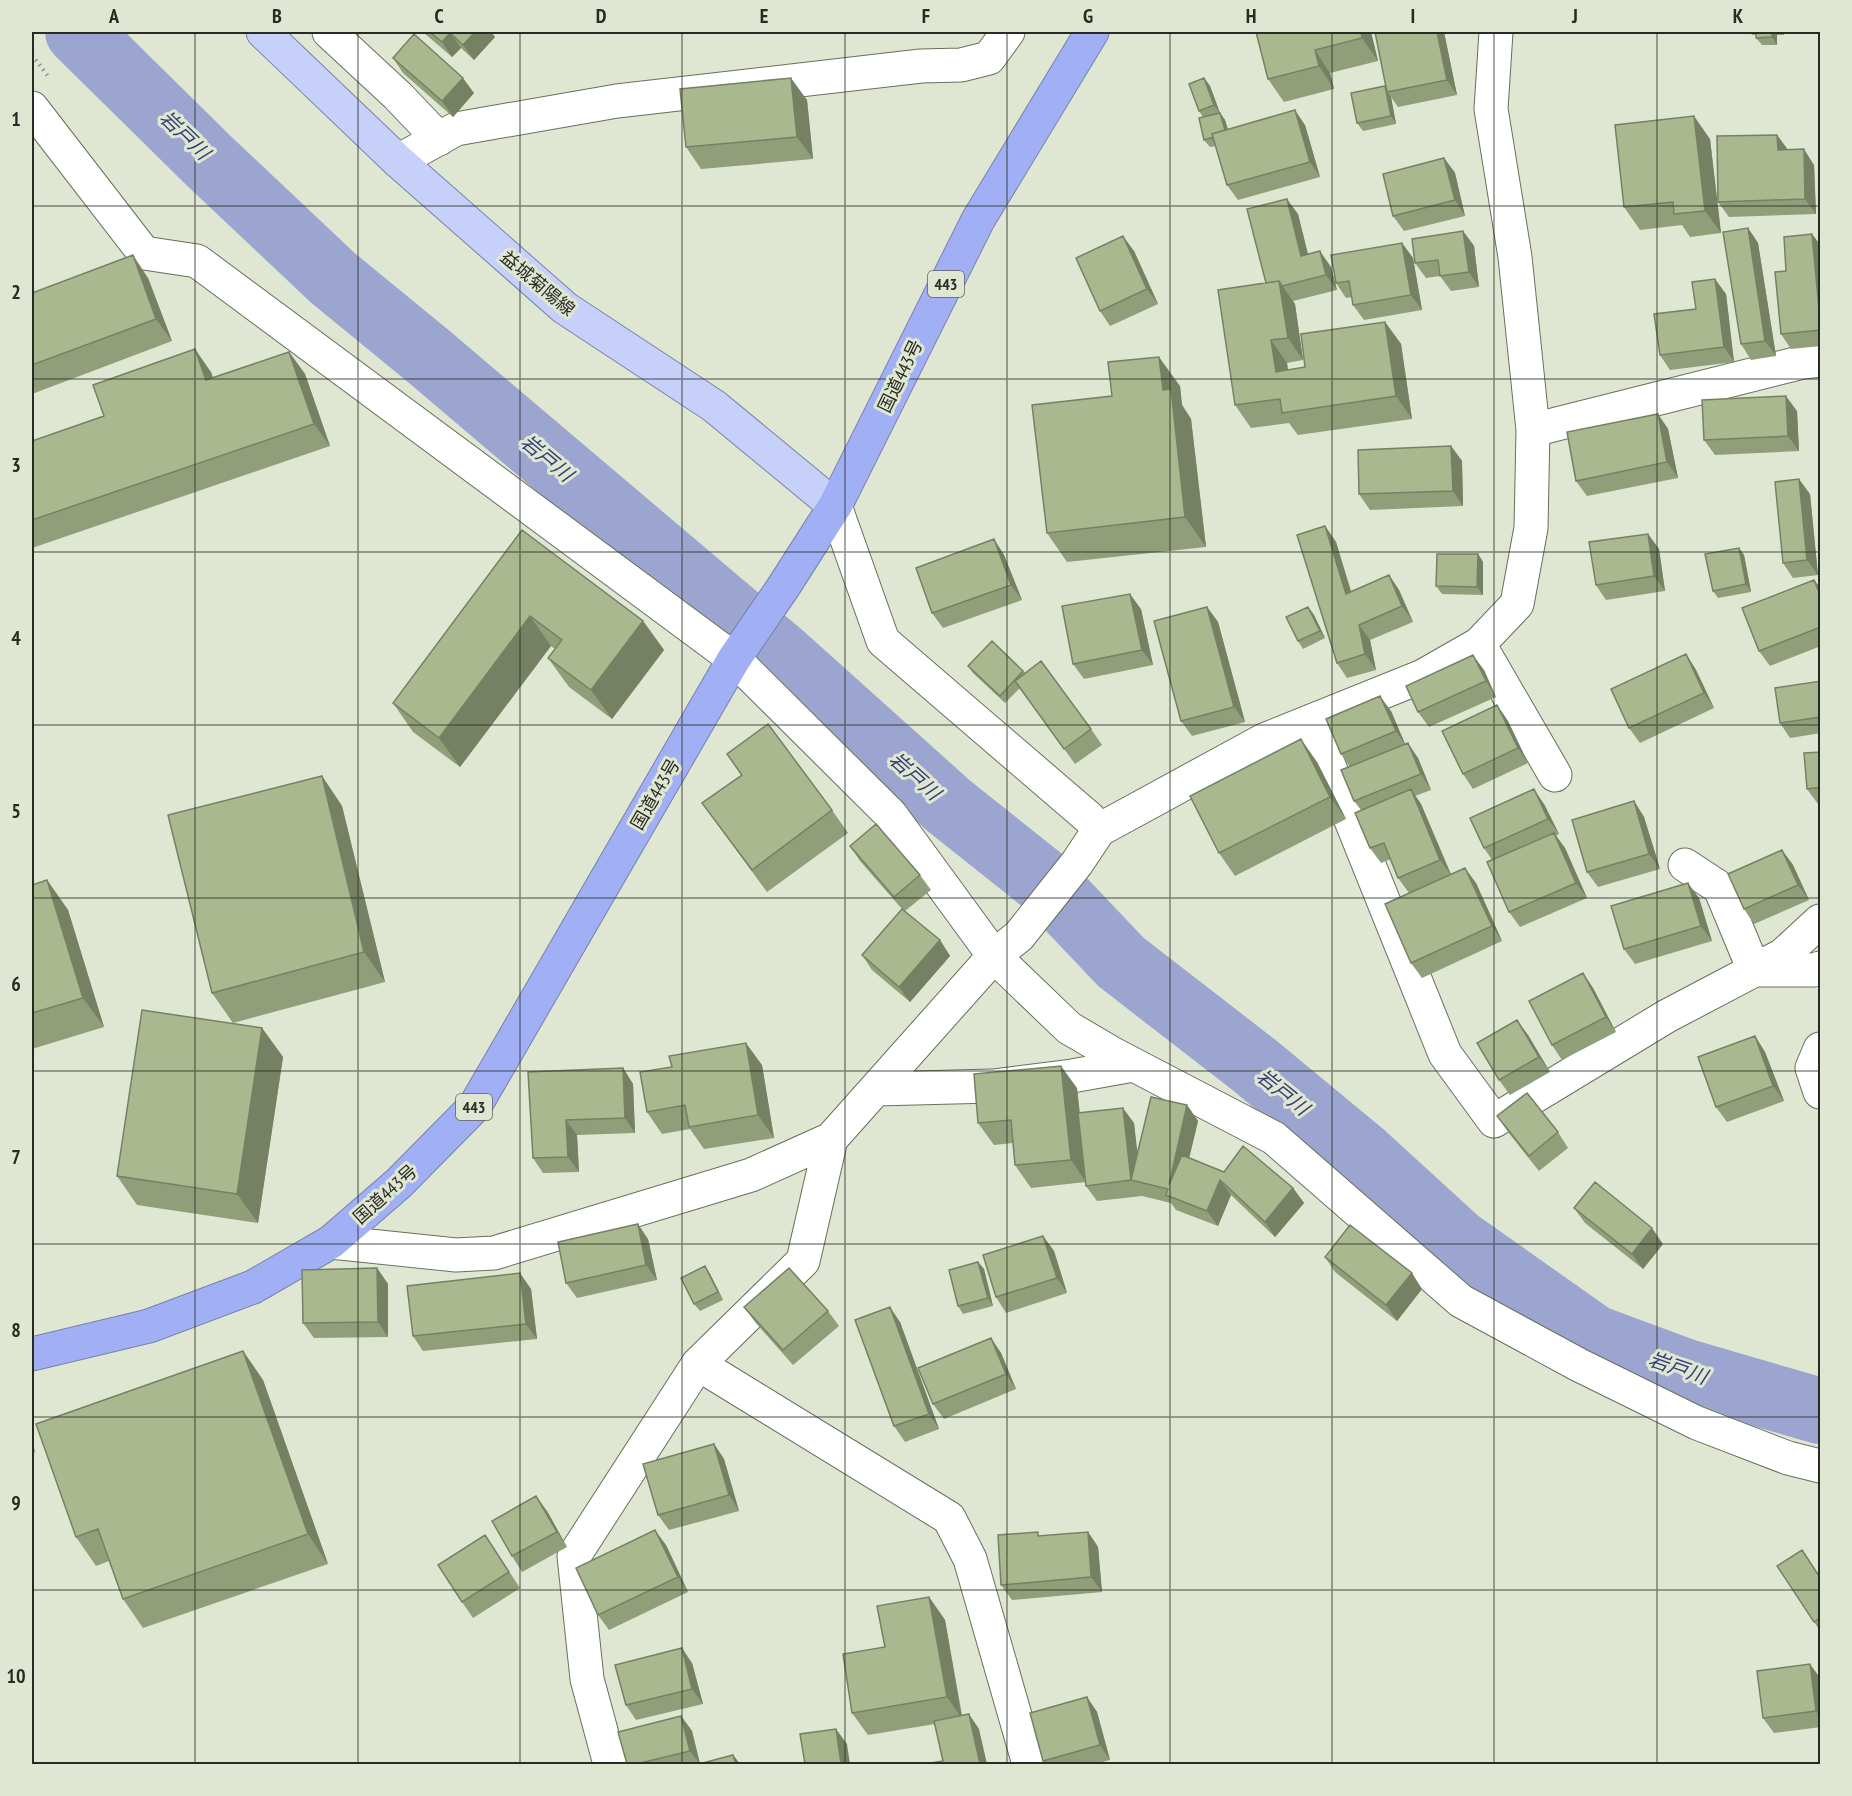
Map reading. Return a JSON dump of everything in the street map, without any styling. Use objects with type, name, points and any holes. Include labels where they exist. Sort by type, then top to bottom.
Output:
[{"type":"highway","name":"国道443号","points":[[32,1354],[160,1322],[253,1287],[331,1242],[399,1183],[475,1106],[734,658],[835,506],[978,220],[1092,32]]},
{"type":"main road","name":"益城菊陽線","points":[[263,32],[398,161],[565,309],[714,406],[835,506]]},
{"type":"street","points":[[329,32],[398,96],[439,139]]},
{"type":"street","points":[[398,161],[456,129],[616,101],[921,66],[961,65],[989,58],[1008,32]]},
{"type":"street","points":[[331,1242],[456,1255],[494,1253],[751,1175],[831,1139],[1006,946],[1077,863],[1099,830],[1264,740],[1423,676],[1479,644],[1517,604],[1532,528],[1533,430],[1515,257],[1491,109],[1496,32]]},
{"type":"street","points":[[32,108],[144,252],[197,261],[734,658],[891,815],[1006,946],[1069,1028],[1133,1065],[1274,1138],[1461,1301],[1579,1365],[1697,1423],[1788,1458],[1821,1466]]},
{"type":"street","points":[[1533,430],[1803,362],[1821,360]]},
{"type":"street","points":[[835,506],[883,641],[1089,818],[1099,830]]},
{"type":"street","points":[[1479,644],[1555,775]]},
{"type":"street","points":[[1311,721],[1445,1053],[1494,1121],[1667,1016],[1783,955],[1821,921]]},
{"type":"street","points":[[1685,865],[1720,888],[1755,970]]},
{"type":"street","points":[[1755,970],[1821,968]]},
{"type":"street","points":[[1821,1049],[1812,1068],[1821,1092]]},
{"type":"street","points":[[876,1089],[993,1086],[1072,1076],[1133,1065]]},
{"type":"street","points":[[610,1764],[587,1679],[574,1556],[698,1364],[803,1261],[831,1139]]},
{"type":"street","points":[[698,1364],[949,1518],[970,1559],[1029,1764]]},
{"type":"building","points":[[430,32],[475,32],[463,45],[450,33],[442,42]]},
{"type":"building","points":[[1256,32],[1361,32],[1362,38],[1315,50],[1319,66],[1268,79]]},
{"type":"building","points":[[1375,32],[1437,32],[1447,80],[1387,92]]},
{"type":"building","points":[[1756,32],[1772,32],[1772,37],[1756,38]]},
{"type":"building","points":[[414,34],[463,78],[442,101],[393,58]]},
{"type":"building","points":[[1821,50],[1821,119],[1820,119]]},
{"type":"building","points":[[791,78],[797,137],[686,147],[680,89]]},
{"type":"building","points":[[1204,78],[1214,105],[1199,111],[1189,84]]},
{"type":"building","points":[[1385,86],[1391,116],[1357,123],[1351,93]]},
{"type":"building","points":[[1295,110],[1310,162],[1227,185],[1212,134]]},
{"type":"building","points":[[1220,113],[1225,130],[1212,134],[1213,137],[1204,140],[1199,118]]},
{"type":"building","points":[[1694,116],[1705,211],[1674,214],[1673,202],[1624,207],[1615,125]]},
{"type":"building","points":[[1777,135],[1778,150],[1804,149],[1805,199],[1718,202],[1717,136]]},
{"type":"building","points":[[1444,158],[1455,200],[1393,216],[1383,174]]},
{"type":"building","points":[[1287,199],[1301,256],[1320,251],[1326,275],[1282,286],[1279,281],[1266,283],[1247,209]]},
{"type":"building","points":[[1748,228],[1765,341],[1741,344],[1723,232]]},
{"type":"building","points":[[1463,231],[1469,272],[1440,276],[1438,260],[1415,263],[1412,239]]},
{"type":"building","points":[[1812,234],[1821,330],[1781,334],[1775,272],[1786,271],[1784,237]]},
{"type":"building","points":[[1123,236],[1147,289],[1100,311],[1076,258]]},
{"type":"building","points":[[1402,243],[1411,295],[1353,305],[1349,281],[1336,283],[1331,255]]},
{"type":"building","points":[[133,255],[156,319],[32,365],[32,293]]},
{"type":"building","points":[[1715,279],[1724,347],[1660,355],[1654,314],[1696,309],[1692,282]]},
{"type":"building","points":[[1279,281],[1288,338],[1271,340],[1276,372],[1305,367],[1301,334],[1385,322],[1396,396],[1282,413],[1280,399],[1235,405],[1218,290]]},
{"type":"building","points":[[195,349],[206,380],[289,352],[314,424],[32,520],[32,441],[104,416],[93,385]]},
{"type":"building","points":[[1159,357],[1163,390],[1171,389],[1185,517],[1047,533],[1032,405],[1112,396],[1108,362]]},
{"type":"building","points":[[1786,396],[1788,436],[1704,440],[1702,400]]},
{"type":"building","points":[[1658,414],[1667,462],[1576,481],[1567,432]]},
{"type":"building","points":[[1451,446],[1453,491],[1359,494],[1358,450]]},
{"type":"building","points":[[1799,479],[1807,560],[1783,563],[1775,482]]},
{"type":"building","points":[[1325,526],[1346,594],[1389,575],[1402,606],[1359,625],[1365,654],[1337,663],[1297,535]]},
{"type":"building","points":[[522,530],[643,621],[591,690],[548,658],[562,640],[530,616],[439,738],[393,703]]},
{"type":"building","points":[[1648,534],[1654,576],[1596,585],[1589,542]]},
{"type":"building","points":[[994,539],[1011,585],[932,613],[916,568]]},
{"type":"building","points":[[1739,548],[1746,584],[1713,591],[1705,554]]},
{"type":"building","points":[[1437,554],[1478,554],[1477,587],[1436,586]]},
{"type":"building","points":[[1814,580],[1821,597],[1821,627],[1759,651],[1742,608]]},
{"type":"building","points":[[1130,594],[1142,650],[1073,664],[1062,606]]},
{"type":"building","points":[[1207,607],[1234,707],[1181,721],[1154,621]]},
{"type":"building","points":[[1308,607],[1320,631],[1298,641],[1286,617]]},
{"type":"building","points":[[992,641],[1023,671],[1000,696],[968,666]]},
{"type":"building","points":[[1686,654],[1704,693],[1629,728],[1611,689]]},
{"type":"building","points":[[1473,655],[1486,681],[1418,712],[1406,686]]},
{"type":"building","points":[[1041,661],[1091,729],[1064,749],[1015,681]]},
{"type":"building","points":[[1821,681],[1821,717],[1780,723],[1775,688]]},
{"type":"building","points":[[1380,696],[1396,731],[1341,754],[1326,719]]},
{"type":"building","points":[[1497,705],[1518,748],[1463,774],[1442,731]]},
{"type":"building","points":[[768,724],[832,810],[752,870],[702,803],[742,775],[727,754]]},
{"type":"building","points":[[1301,739],[1330,797],[1219,853],[1190,796]]},
{"type":"building","points":[[1408,743],[1421,774],[1354,801],[1341,770]]},
{"type":"building","points":[[1821,752],[1821,787],[1807,789],[1804,753]]},
{"type":"building","points":[[322,776],[364,952],[212,993],[168,815]]},
{"type":"building","points":[[1411,789],[1440,860],[1398,878],[1384,843],[1370,848],[1355,813]]},
{"type":"building","points":[[1534,789],[1548,819],[1484,848],[1470,818]]},
{"type":"building","points":[[1634,801],[1649,854],[1587,872],[1572,820]]},
{"type":"building","points":[[876,824],[920,875],[894,897],[850,846]]},
{"type":"building","points":[[1554,833],[1576,883],[1509,912],[1487,862]]},
{"type":"building","points":[[1782,850],[1798,885],[1744,909],[1728,874]]},
{"type":"building","points":[[1465,868],[1492,926],[1411,963],[1385,904]]},
{"type":"building","points":[[47,880],[83,998],[32,1013],[32,885]]},
{"type":"building","points":[[1688,883],[1701,926],[1624,949],[1611,906]]},
{"type":"building","points":[[902,909],[940,940],[899,987],[862,955]]},
{"type":"building","points":[[1583,973],[1606,1017],[1552,1045],[1529,1001]]},
{"type":"building","points":[[142,1010],[262,1028],[237,1194],[117,1176]]},
{"type":"building","points":[[1517,1020],[1539,1057],[1499,1080],[1477,1043]]},
{"type":"building","points":[[1755,1036],[1773,1086],[1716,1107],[1698,1057]]},
{"type":"building","points":[[746,1043],[758,1115],[689,1127],[685,1105],[647,1112],[640,1072],[672,1067],[669,1056]]},
{"type":"building","points":[[1061,1066],[1071,1160],[1015,1165],[1011,1120],[978,1123],[974,1074]]},
{"type":"building","points":[[623,1068],[625,1118],[566,1120],[568,1157],[533,1158],[528,1072]]},
{"type":"building","points":[[1527,1093],[1558,1132],[1529,1156],[1497,1116]]},
{"type":"building","points":[[1151,1097],[1187,1105],[1169,1185],[1182,1155],[1224,1172],[1243,1146],[1293,1188],[1265,1222],[1220,1180],[1207,1211],[1166,1195],[1168,1189],[1131,1180]]},
{"type":"building","points":[[1123,1108],[1131,1180],[1086,1186],[1078,1113]]},
{"type":"building","points":[[1595,1182],[1652,1228],[1632,1254],[1574,1208]]},
{"type":"building","points":[[638,1224],[646,1265],[566,1283],[558,1242]]},
{"type":"building","points":[[1350,1225],[1412,1273],[1386,1305],[1325,1257]]},
{"type":"building","points":[[1043,1236],[1057,1278],[996,1297],[983,1255]]},
{"type":"building","points":[[978,1262],[988,1298],[958,1306],[949,1270]]},
{"type":"building","points":[[705,1266],[718,1292],[694,1304],[681,1278]]},
{"type":"building","points":[[377,1268],[378,1322],[303,1323],[302,1270]]},
{"type":"building","points":[[789,1268],[828,1311],[783,1350],[744,1307]]},
{"type":"building","points":[[520,1273],[526,1324],[413,1336],[407,1286]]},
{"type":"building","points":[[890,1307],[929,1414],[894,1426],[855,1320]]},
{"type":"building","points":[[991,1338],[1006,1374],[933,1404],[918,1368]]},
{"type":"building","points":[[243,1351],[308,1534],[123,1599],[98,1529],[76,1537],[36,1424]]},
{"type":"building","points":[[714,1444],[729,1495],[658,1515],[643,1464]]},
{"type":"building","points":[[536,1496],[557,1532],[512,1556],[492,1521]]},
{"type":"building","points":[[655,1530],[678,1577],[598,1615],[576,1568]]},
{"type":"building","points":[[1038,1532],[1038,1536],[1088,1532],[1091,1577],[1001,1585],[998,1535]]},
{"type":"building","points":[[485,1535],[509,1572],[462,1602],[438,1565]]},
{"type":"building","points":[[1802,1550],[1821,1579],[1821,1617],[1814,1622],[1777,1566]]},
{"type":"building","points":[[929,1597],[947,1697],[852,1713],[843,1654],[885,1647],[877,1606]]},
{"type":"building","points":[[682,1648],[692,1689],[626,1705],[615,1665]]},
{"type":"building","points":[[1810,1664],[1816,1711],[1763,1718],[1757,1671]]},
{"type":"building","points":[[1087,1697],[1100,1745],[1043,1761],[1030,1713]]},
{"type":"building","points":[[969,1714],[980,1764],[924,1764],[943,1761],[934,1721]]},
{"type":"building","points":[[681,1716],[690,1751],[636,1764],[627,1764],[618,1732]]},
{"type":"building","points":[[836,1729],[841,1764],[805,1764],[800,1734]]},
{"type":"building","points":[[733,1755],[736,1764],[699,1764]]},
{"type":"waterway","name":"岩戸川","points":[[78,32],[209,161],[333,278],[783,657],[949,806],[1047,884],[1121,962],[1254,1065],[1364,1156],[1458,1242],[1594,1338],[1686,1372],[1820,1411]]}]
